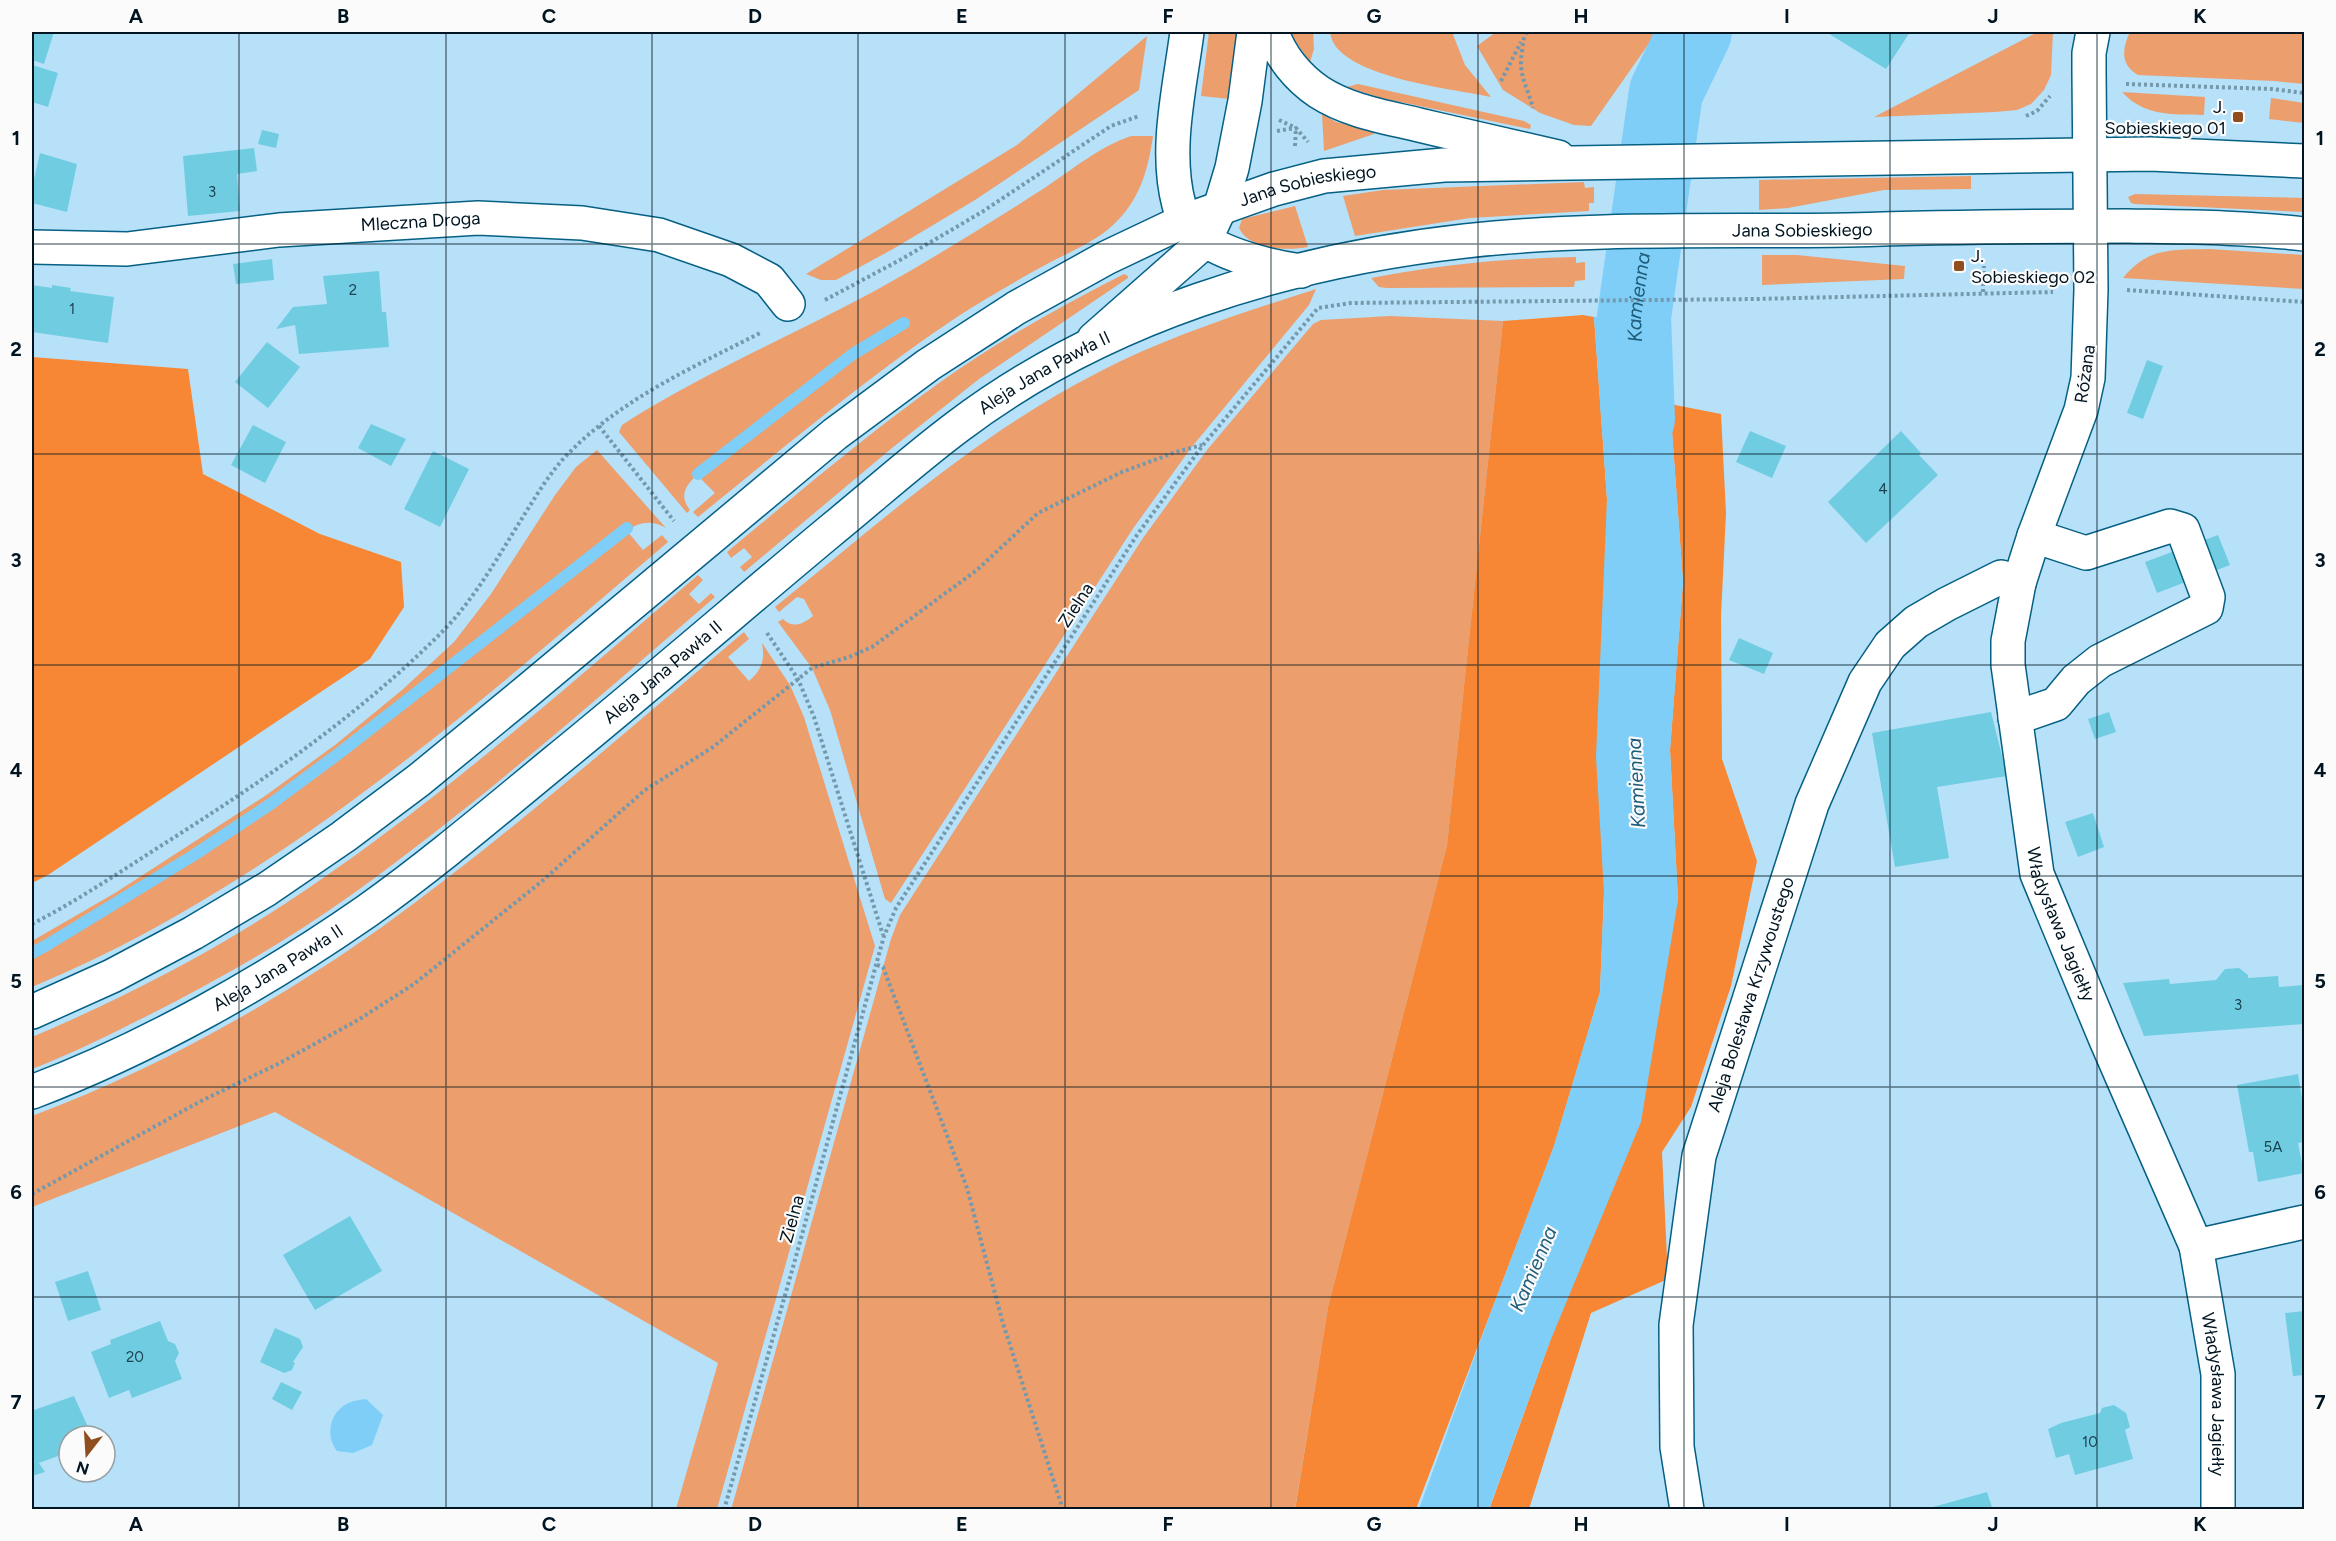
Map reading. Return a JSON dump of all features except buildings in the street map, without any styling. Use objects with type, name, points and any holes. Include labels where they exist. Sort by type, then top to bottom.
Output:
[{"type":"main road","points":[[1187,32],[1173,157],[1175,189],[1194,231],[1256,263],[1301,271]]},
{"type":"main road","name":"Jana Sobieskiego","points":[[1220,208],[1238,140],[1254,32]]},
{"type":"main road","name":"Jana Sobieskiego","points":[[1272,32],[1277,47],[1298,74],[1319,92],[1335,100],[1377,115],[1586,161]]},
{"type":"main road","name":"Różana","points":[[2019,583],[2081,410],[2088,378],[2091,345],[2089,53],[2093,32]]},
{"type":"main road","name":"Jana Sobieskiego","points":[[1220,208],[1301,181],[1347,172],[1444,165],[2150,154],[2304,161]]},
{"type":"main road","points":[[1086,346],[1194,231],[1220,208]]},
{"type":"main road","name":"Mleczna Droga","points":[[32,247],[126,249],[279,230],[478,218],[582,223],[659,235],[731,260],[769,280],[788,304]]},
{"type":"main road","name":"Jana Sobieskiego","points":[[1301,271],[1399,250],[1471,240],[1589,234],[2091,226],[2210,227],[2304,234]]},
{"type":"main road","points":[[32,1012],[112,976],[193,933],[267,889],[343,837],[419,780],[835,434],[972,335],[1106,258],[1194,231]]},
{"type":"main road","name":"Aleja Jana Pawła II","points":[[32,1092],[129,1049],[206,1010],[288,962],[366,911],[482,822],[958,426],[1051,365],[1086,346],[1157,314],[1301,271]]},
{"type":"main road","points":[[2015,718],[2055,704],[2076,680],[2100,662],[2206,609],[2208,597],[2183,530],[2170,526],[2086,553],[2034,536]]},
{"type":"main road","name":"Aleja Bolesława Krzywoustego","points":[[1687,1509],[1677,1447],[1676,1325],[1700,1156],[1812,804],[1865,682],[1890,645],[1916,622],[2001,577],[2019,583]]},
{"type":"main road","name":"Władysława Jagiełły","points":[[2019,583],[2008,641],[2008,665],[2037,874],[2196,1246],[2218,1374],[2218,1509]]},
{"type":"main road","points":[[2196,1246],[2304,1222]]},
{"type":"path","points":[[1502,81],[1526,33]]},
{"type":"path","points":[[1526,33],[1519,67],[1533,108]]},
{"type":"path","points":[[2115,82],[2304,93]]},
{"type":"path","points":[[823,301],[900,260],[982,212],[1111,126],[1145,114]]},
{"type":"path","points":[[1984,266],[1983,292],[2054,292]]},
{"type":"path","points":[[2124,290],[2304,302]]},
{"type":"path","name":"Zielna","points":[[724,1509],[884,936],[896,908],[1137,535],[1203,444],[1318,308],[1351,303],[1755,299],[1983,292]]},
{"type":"path","points":[[32,924],[107,880],[256,784],[326,734],[393,679],[443,631],[480,585],[542,487],[564,458],[599,426],[667,379],[765,331]]},
{"type":"path","points":[[599,426],[676,524]]},
{"type":"path","points":[[32,1194],[203,1100],[298,1053],[358,1020],[414,984],[541,882],[645,790],[713,747],[812,668],[849,657],[872,647],[977,570],[1038,513],[1122,472],[1203,444]]},
{"type":"path","points":[[761,625],[798,679],[814,717],[884,936]]},
{"type":"path","points":[[877,965],[883,967],[967,1188],[1002,1320],[1064,1509]]},
{"type":"shaded area","points":[[1209,32],[1238,32],[1230,99],[1201,96]]},
{"type":"shaded area","points":[[1289,32],[1313,32],[1314,49],[1310,62]]},
{"type":"shaded area","points":[[1330,32],[1452,32],[1465,65],[1491,97],[1425,85],[1373,70],[1352,60],[1337,47]]},
{"type":"shaded area","points":[[1496,32],[1657,32],[1591,126],[1574,125],[1540,113],[1503,90],[1477,46]]},
{"type":"shaded area","points":[[2038,32],[2053,32],[2051,75],[2044,90],[2031,104],[2017,110],[1995,112],[1874,117]]},
{"type":"shaded area","points":[[2130,32],[2304,32],[2304,84],[2138,75],[2128,66],[2124,56],[2125,44]]},
{"type":"shaded area","points":[[1147,36],[1139,90],[975,200],[893,249],[836,280],[821,280],[806,274],[1017,145]]},
{"type":"shaded area","points":[[1358,84],[1524,121],[1531,125],[1530,129],[1381,98],[1347,87]]},
{"type":"shaded area","points":[[2122,92],[2205,97],[2204,115],[2160,113],[2140,106]]},
{"type":"shaded area","points":[[2271,98],[2304,103],[2304,123],[2269,119]]},
{"type":"shaded area","points":[[1322,114],[1336,122],[1374,132],[1374,134],[1324,151]]},
{"type":"shaded area","points":[[1131,136],[1153,136],[1151,149],[1136,195],[1113,225],[1090,242],[1035,270],[979,303],[923,340],[825,414],[698,517],[693,512],[715,493],[697,475],[685,491],[685,500],[690,510],[687,513],[619,432],[622,425],[693,384],[910,271],[1012,209],[1097,152]]},
{"type":"shaded area","points":[[1971,176],[1971,189],[1884,190],[1788,208],[1759,210],[1759,180]]},
{"type":"shaded area","points":[[1584,182],[1585,188],[1594,187],[1594,203],[1589,203],[1589,211],[1470,218],[1355,236],[1343,196],[1383,190]]},
{"type":"shaded area","points":[[2135,194],[2304,198],[2304,212],[2135,204],[2131,203],[2128,197]]},
{"type":"shaded area","points":[[1295,206],[1308,247],[1280,249],[1260,245],[1251,241],[1239,228],[1242,219]]},
{"type":"shaded area","points":[[2209,249],[2304,255],[2304,289],[2123,278],[2132,268],[2151,255],[2172,250]]},
{"type":"shaded area","points":[[1762,255],[1797,255],[1905,266],[1904,279],[1762,285]]},
{"type":"shaded area","points":[[1576,257],[1576,263],[1585,262],[1585,280],[1575,281],[1574,287],[1387,288],[1379,287],[1371,278],[1473,263]]},
{"type":"shaded area","points":[[1124,274],[1128,278],[979,379],[892,448],[744,572],[740,567],[752,557],[744,548],[731,558],[727,552],[858,444],[939,383],[1029,325]]},
{"type":"shaded area","points":[[1316,289],[1309,305],[1191,448],[1132,530],[891,903],[885,899],[830,710],[812,668],[778,622],[783,619],[794,625],[813,616],[804,599],[797,597],[779,612],[775,607],[931,481],[971,451],[1055,396],[1152,347]]},
{"type":"shaded area","points":[[1583,315],[1594,317],[1607,499],[1604,893],[1600,992],[1554,1146],[1416,1509],[1295,1510],[1328,1307],[1447,845],[1503,321]]},
{"type":"shaded area","points":[[1390,316],[1503,321],[1447,845],[1328,1307],[1295,1509],[731,1510],[891,939],[900,915],[1143,538],[1207,450],[1313,324],[1321,320]]},
{"type":"shaded area","points":[[32,357],[188,369],[203,474],[320,534],[401,562],[404,607],[370,659],[48,875],[32,883]]},
{"type":"shaded area","points":[[1670,404],[1721,414],[1726,513],[1721,616],[1722,759],[1757,861],[1731,986],[1691,1107],[1662,1152],[1668,1279],[1591,1313],[1529,1509],[1489,1510],[1549,1344],[1678,900],[1670,750],[1683,582]]},
{"type":"shaded area","points":[[597,450],[666,528],[646,523],[636,525],[627,531],[643,550],[662,535],[668,542],[444,730],[287,847],[205,899],[120,946],[32,987],[32,941],[115,893],[265,796],[335,745],[402,690],[454,642],[491,594],[555,495],[576,467]]},
{"type":"shaded area","points":[[698,575],[703,580],[689,594],[699,604],[711,593],[715,597],[538,749],[447,823],[354,893],[279,943],[227,974],[76,1051],[32,1069],[32,1037],[96,1009],[190,961],[250,926],[335,870],[494,748]]},
{"type":"shaded area","points":[[744,632],[749,639],[728,657],[749,681],[762,664],[762,643],[790,685],[804,717],[875,946],[717,1509],[676,1509],[718,1363],[275,1112],[32,1207],[32,1116],[124,1078],[169,1056],[257,1008],[341,955],[475,857]]},
{"type":"water","points":[[1594,317],[1668,317],[1670,404],[1683,582],[1670,750],[1678,900],[1641,1122],[1549,1344],[1489,1509],[1419,1509],[1554,1146],[1600,992],[1604,893],[1596,757],[1607,499]]},
{"type":"water","points":[[366,1399],[383,1415],[372,1445],[353,1453],[337,1451],[330,1430],[334,1416],[344,1405]]},
{"type":"waterway","name":"Kamienna","points":[[1638,419],[1634,317],[1666,92],[1695,32]]},
{"type":"waterway","points":[[698,474],[853,354],[904,323]]},
{"type":"waterway","points":[[32,953],[194,855],[272,803],[627,528]]},
{"type":"place","name":"J. Sobieskiego 01","points":[[2238,117]]},
{"type":"place","name":"J. Sobieskiego 02","points":[[1959,266]]}]
